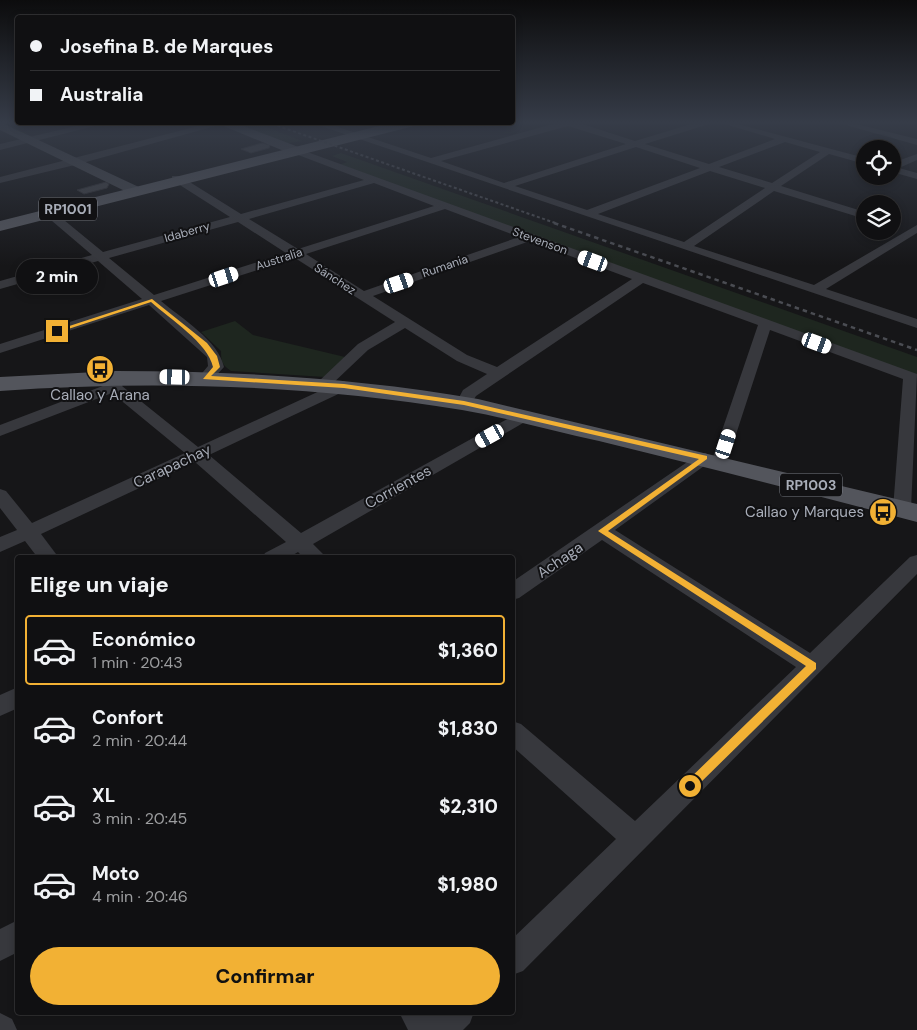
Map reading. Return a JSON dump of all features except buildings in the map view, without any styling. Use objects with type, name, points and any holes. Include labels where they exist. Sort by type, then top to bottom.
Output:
[{"type":"main road","name":"RP1001","points":[[0,221],[213,170]]},
{"type":"main road","name":"RP1001","points":[[0,226],[134,190]]},
{"type":"main road","name":"RP1003","points":[[0,384],[206,378],[333,386],[464,403],[712,460],[910,511]]},
{"type":"street","points":[[0,180],[42,170]]},
{"type":"street","points":[[93,170],[134,190]]},
{"type":"street","name":"Stevenson","points":[[347,170],[914,378]]},
{"type":"street","points":[[457,170],[917,324]]},
{"type":"street","points":[[504,186],[554,170]]},
{"type":"street","points":[[587,214],[704,170]]},
{"type":"street","points":[[717,170],[856,213]]},
{"type":"street","points":[[684,247],[800,170]]},
{"type":"street","points":[[901,171],[917,176]]},
{"type":"street","name":"Sánchez","points":[[178,179],[404,323],[462,358],[498,373]]},
{"type":"street","name":"Idaberry","points":[[0,285],[374,180]]},
{"type":"street","name":"Australia","points":[[0,349],[444,206]]},
{"type":"street","points":[[49,213],[204,345],[214,356],[216,367],[206,378]]},
{"type":"street","points":[[901,228],[915,231]]},
{"type":"street","points":[[816,290],[915,231]]},
{"type":"street","name":"Rumania","points":[[362,296],[528,237]]},
{"type":"street","points":[[464,403],[469,393],[642,278]]},
{"type":"street","name":"Carapachay","points":[[0,545],[198,455],[333,386],[363,347],[404,323]]},
{"type":"street","points":[[712,460],[765,324]]},
{"type":"street","points":[[910,511],[914,378]]},
{"type":"street","points":[[0,431],[117,382],[314,555]]},
{"type":"street","name":"Corrientes","points":[[277,555],[524,416]]},
{"type":"street","name":"Achaga","points":[[515,591],[602,531],[712,460]]},
{"type":"street","points":[[0,495],[47,555]]},
{"type":"street","points":[[602,531],[812,666]]},
{"type":"street","points":[[515,957],[917,562]]},
{"type":"street","points":[[0,706],[15,698]]},
{"type":"street","points":[[515,734],[636,839]]},
{"type":"street","points":[[0,946],[15,936]]},
{"type":"street","points":[[416,1015],[428,1030]]},
{"type":"street","points":[[441,1030],[456,1015]]},
{"type":"shaded area","points":[[353,170],[389,170],[917,357],[917,378]]},
{"type":"shaded area","points":[[235,321],[253,335],[345,357],[325,377],[231,371],[226,367],[221,358],[221,351],[201,332]]},
{"type":"railway","points":[[404,170],[558,224]]},
{"type":"railway","points":[[554,223],[917,350]]},
{"type":"place","name":"Callao y Arana","points":[[100,369]]},
{"type":"place","name":"Callao y Marques","points":[[883,512]]},
{"type":"route","points":[[57,331],[152,300],[214,356],[216,367],[206,378],[344,386],[464,403],[705,458],[602,531],[812,666],[690,786]]}]
